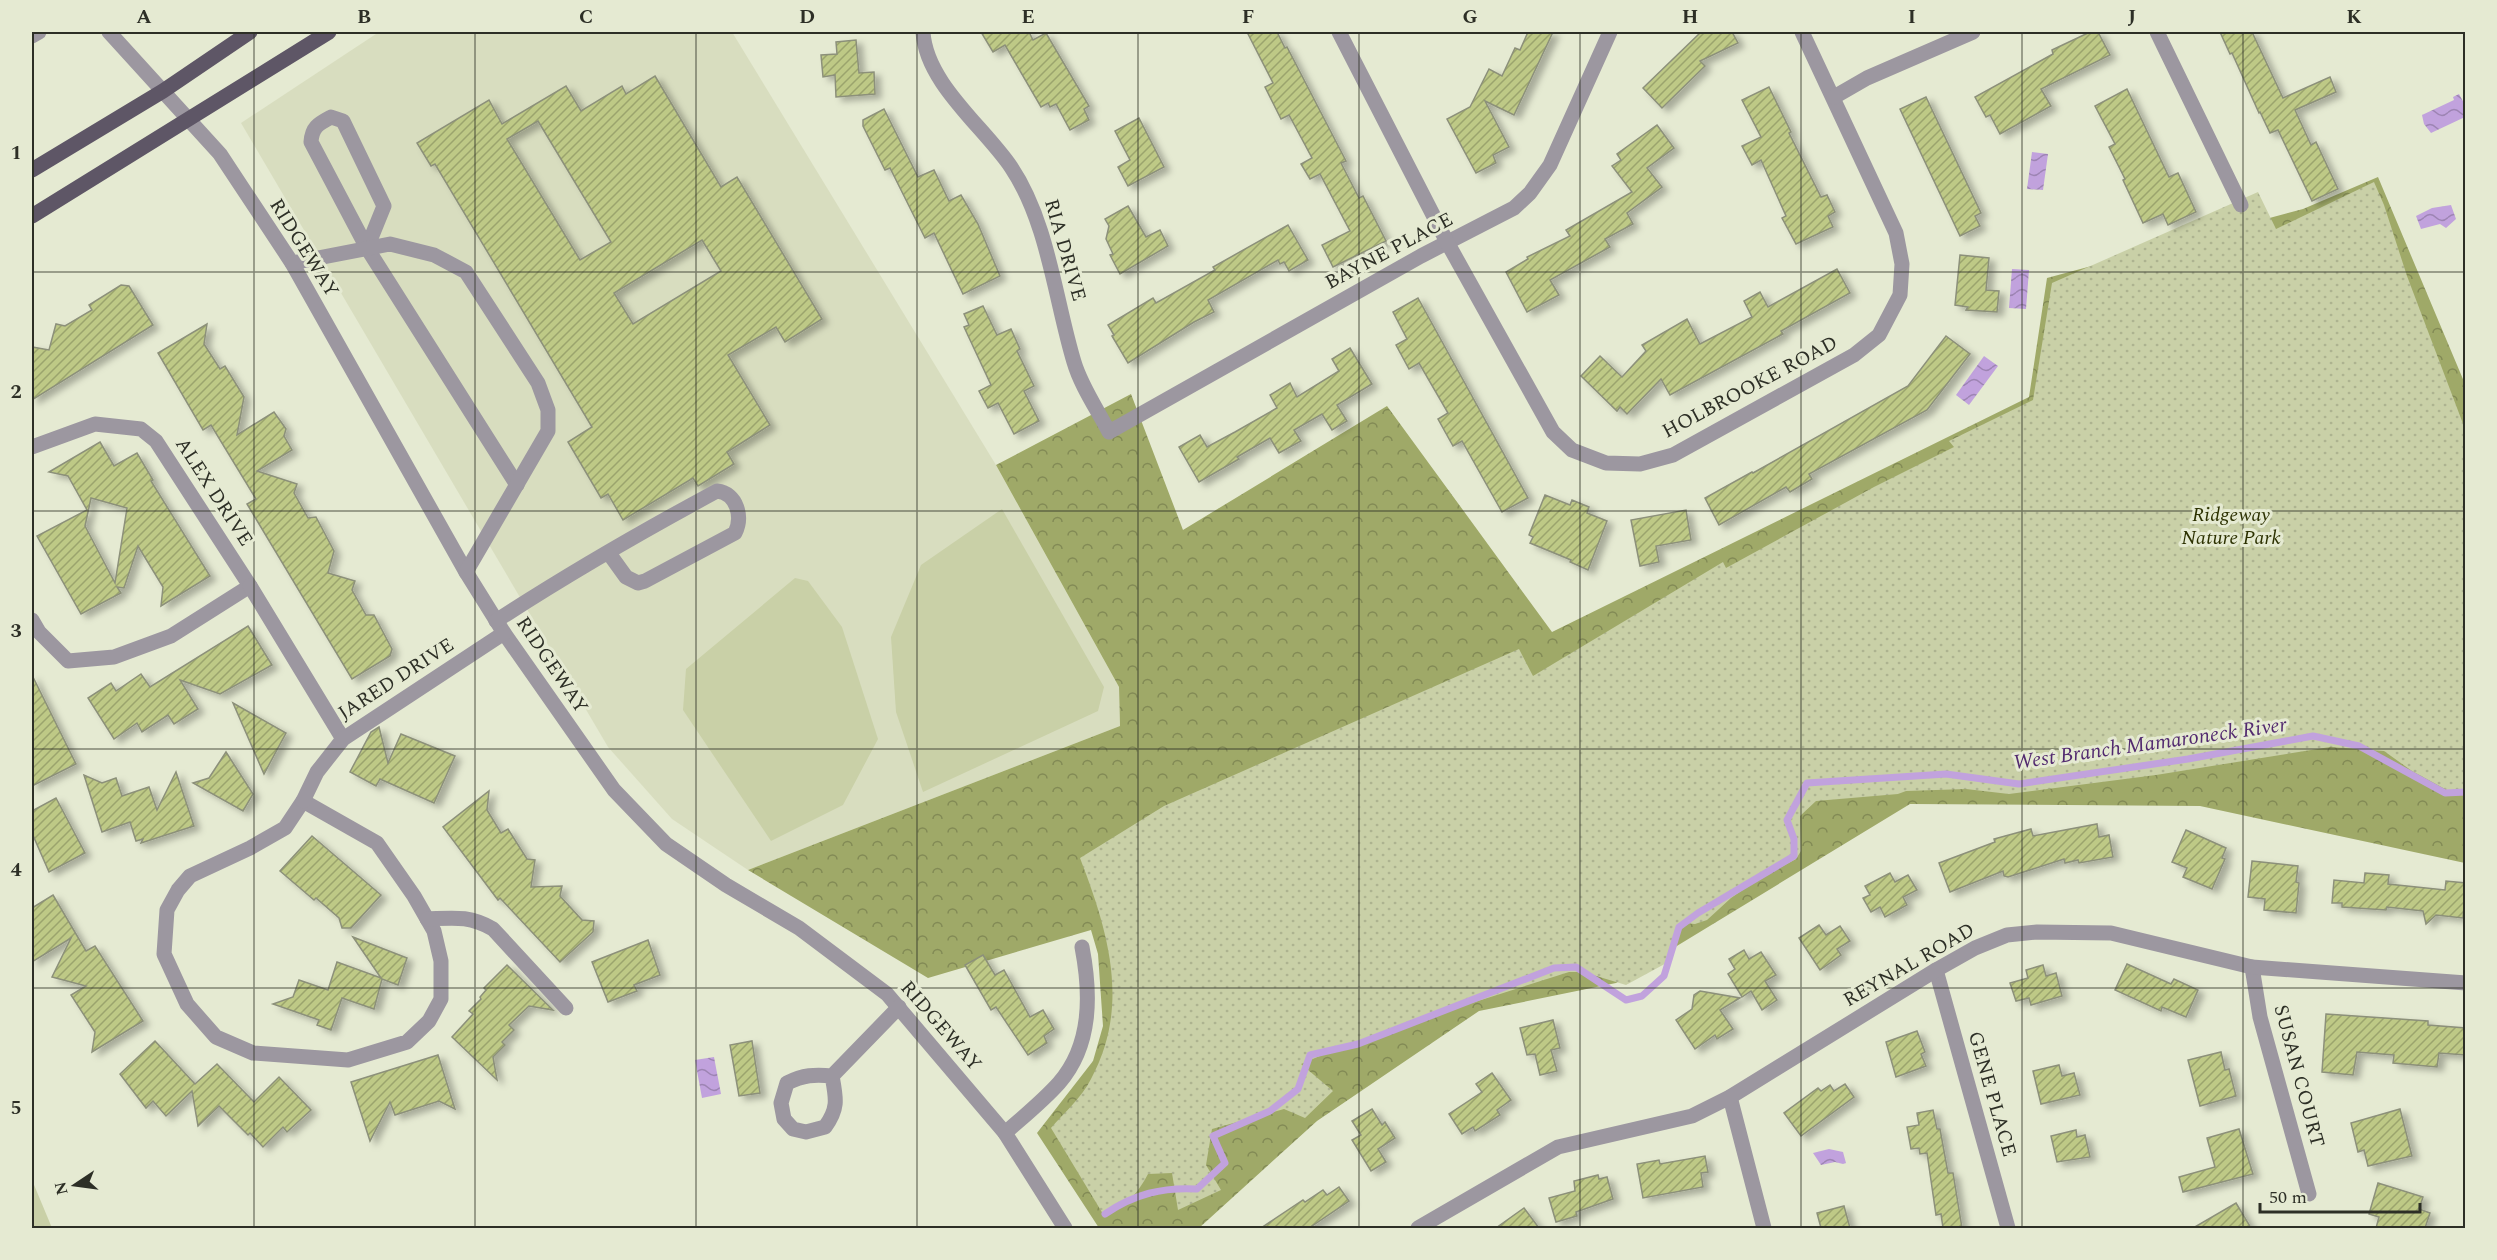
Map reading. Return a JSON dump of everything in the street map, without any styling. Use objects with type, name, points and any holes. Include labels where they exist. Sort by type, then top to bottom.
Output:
[{"type":"main road","points":[[32,170],[162,91],[250,32]]},
{"type":"main road","points":[[32,216],[329,32]]},
{"type":"street","points":[[32,36],[39,32]]},
{"type":"street","name":"RIDGEWAY","points":[[109,32],[220,154],[292,264],[466,572],[500,627],[614,790],[666,844],[726,885],[799,928],[887,994],[1005,1133],[1065,1228]]},
{"type":"street","name":"RIA DRIVE","points":[[923,32],[927,56],[937,74],[1011,167],[1028,198],[1038,225],[1075,365],[1108,432]]},
{"type":"street","name":"HOLBROOKE ROAD","points":[[1339,32],[1448,242],[1553,432],[1572,450],[1606,463],[1640,465],[1673,455],[1854,355],[1879,335],[1900,295],[1902,264],[1896,233],[1802,32]]},
{"type":"street","name":"BAYNE PLACE","points":[[1108,432],[1448,242],[1514,208],[1530,193],[1550,165],[1610,32]]},
{"type":"street","points":[[1834,97],[1868,78],[1973,32]]},
{"type":"street","points":[[2157,32],[2241,205]]},
{"type":"street","points":[[367,248],[384,206],[343,122],[331,117],[316,124],[311,142],[367,248],[517,484]]},
{"type":"street","points":[[292,264],[390,244],[434,255],[466,272],[538,382],[548,410],[548,431],[466,572]]},
{"type":"street","name":"ALEX DRIVE","points":[[32,447],[95,424],[141,429],[156,441],[250,586],[343,740]]},
{"type":"street","name":"JARED DRIVE","points":[[303,801],[377,843],[414,896],[434,931],[441,961],[441,999],[429,1021],[407,1042],[348,1060],[253,1053],[216,1037],[187,1004],[164,954],[167,910],[178,890],[190,876],[250,848],[285,828],[303,801],[317,772],[343,740],[500,627],[608,552],[717,491],[725,492],[738,510],[741,522],[735,533],[645,581],[638,583],[626,577],[608,552]]},
{"type":"street","points":[[32,620],[39,632],[68,661],[114,657],[171,636],[250,586]]},
{"type":"street","points":[[426,919],[467,917],[478,920],[493,929],[566,1008]]},
{"type":"street","name":"REYNAL ROAD","points":[[1418,1228],[1558,1148],[1692,1116],[1730,1097],[1936,970],[1975,948],[2007,935],[2037,932],[2111,933],[2252,967],[2466,983]]},
{"type":"street","points":[[1005,1133],[1059,1082],[1080,1052],[1087,1014],[1088,979],[1082,947]]},
{"type":"street","name":"SUSAN COURT","points":[[2252,967],[2260,1017],[2309,1194]]},
{"type":"street","name":"GENE PLACE","points":[[1936,970],[2008,1228]]},
{"type":"street","points":[[832,1076],[899,1007]]},
{"type":"street","points":[[1730,1097],[1764,1228]]},
{"type":"shaded area","points":[[379,32],[732,32],[996,465],[1119,687],[1120,726],[748,870],[672,819],[608,747],[241,123]]},
{"type":"green space","name":"Ridgeway Nature Park","points":[[2378,177],[2465,384],[2465,863],[2200,806],[1910,804],[1616,983],[1479,1011],[1317,1121],[1199,1228],[1099,1228],[1037,1133],[1093,1061],[1103,1026],[1098,954],[1091,930],[928,978],[748,870],[1120,726],[1119,687],[996,465],[1131,394],[1183,530],[1387,406],[1552,632],[2029,397],[2047,278],[2303,209]]},
{"type":"green space","name":"Ridgeway Nature Park","points":[[2374,182],[2465,429],[2465,794],[2456,795],[2412,771],[2384,751],[2330,747],[2156,775],[2009,794],[1966,789],[1906,791],[1898,794],[1816,801],[1800,816],[1801,851],[1796,859],[1757,880],[1731,898],[1707,920],[1695,924],[1684,923],[1676,936],[1672,960],[1626,985],[1583,972],[1569,972],[1336,1049],[1301,1064],[1333,1091],[1305,1118],[1284,1109],[1212,1129],[1206,1165],[1221,1190],[1178,1210],[1172,1173],[1148,1174],[1130,1199],[1111,1212],[1103,1214],[1051,1128],[1078,1098],[1091,1079],[1103,1051],[1110,1024],[1111,968],[1106,940],[1080,858],[1164,806],[1519,649],[1533,676],[1723,562],[1726,568],[1874,487],[1954,447],[1949,441],[2033,400],[2052,283],[2258,192],[2276,229]]},
{"type":"green space","points":[[1002,509],[1104,687],[1098,711],[923,792],[896,712],[891,637],[921,565]]},
{"type":"green space","points":[[795,578],[808,581],[842,627],[878,739],[843,805],[771,841],[683,710],[686,669]]},
{"type":"green space","points":[[32,1180],[52,1228],[32,1228]]},
{"type":"water","points":[[2459,94],[2465,105],[2465,117],[2431,133],[2424,124],[2422,115],[2454,100],[2453,97]]},
{"type":"water","points":[[2032,152],[2048,154],[2043,190],[2027,189]]},
{"type":"water","points":[[2451,205],[2456,219],[2446,228],[2440,224],[2421,229],[2416,216],[2432,208]]},
{"type":"water","points":[[2012,269],[2029,270],[2026,309],[2009,308]]},
{"type":"water","points":[[1984,356],[1998,366],[1969,405],[1956,395]]},
{"type":"water","points":[[714,1057],[721,1094],[702,1098],[695,1060]]},
{"type":"water","points":[[1829,1149],[1843,1152],[1846,1163],[1835,1162],[1821,1165],[1813,1153]]},
{"type":"building","points":[[981,32],[1029,32],[1033,40],[1046,33],[1089,106],[1084,109],[1089,120],[1070,130],[1056,104],[1050,107],[1048,103],[1041,107],[1005,45],[993,52]]},
{"type":"building","points":[[1247,32],[1277,32],[1285,48],[1287,47],[1346,161],[1341,163],[1359,198],[1363,196],[1386,241],[1333,267],[1322,245],[1350,231],[1320,174],[1310,179],[1301,164],[1312,158],[1289,115],[1281,119],[1265,87],[1273,83]]},
{"type":"building","points":[[1528,32],[1553,32],[1514,115],[1485,101],[1509,147],[1493,155],[1496,163],[1476,173],[1447,119],[1470,107],[1489,69],[1502,76],[1515,48],[1520,50]]},
{"type":"building","points":[[1701,32],[1732,32],[1738,43],[1700,61],[1705,66],[1662,108],[1643,88]]},
{"type":"building","points":[[2090,32],[2098,32],[2110,55],[2041,89],[2051,106],[2000,134],[1990,115],[1986,117],[1975,97],[2053,54],[2052,50]]},
{"type":"building","points":[[2220,32],[2252,32],[2283,98],[2330,77],[2336,92],[2295,110],[2311,145],[2316,142],[2338,189],[2312,201],[2278,130],[2270,133],[2259,113]]},
{"type":"building","points":[[856,40],[859,73],[874,72],[875,94],[836,97],[835,75],[823,77],[821,55],[837,54],[836,42]]},
{"type":"building","points":[[655,76],[721,187],[737,177],[822,319],[785,342],[776,327],[728,355],[770,425],[727,452],[734,464],[698,486],[693,478],[623,520],[608,494],[601,498],[568,442],[592,427],[435,164],[431,166],[417,143],[489,100],[502,124],[566,86],[581,111],[622,86],[626,94]],"holes":[[[538,121],[611,242],[580,260],[507,139]],[[702,240],[721,271],[633,324],[614,293]]]},
{"type":"building","points":[[1769,87],[1821,197],[1827,195],[1835,212],[1828,216],[1833,227],[1796,244],[1782,218],[1786,216],[1761,160],[1752,165],[1742,146],[1761,137],[1742,100]]},
{"type":"building","points":[[2127,89],[2169,177],[2178,173],[2196,212],[2168,225],[2163,214],[2143,223],[2109,147],[2115,144],[2095,106]]},
{"type":"building","points":[[1926,97],[1981,213],[1975,216],[1980,226],[1960,236],[1900,109]]},
{"type":"building","points":[[884,109],[918,177],[934,170],[949,201],[961,195],[978,224],[1000,276],[963,294],[934,233],[925,238],[890,168],[885,170],[863,126],[863,120]]},
{"type":"building","points":[[1139,118],[1164,167],[1128,186],[1118,167],[1130,160],[1115,131]]},
{"type":"building","points":[[1657,125],[1674,148],[1647,168],[1662,187],[1627,213],[1633,224],[1605,239],[1610,247],[1550,280],[1559,295],[1527,312],[1506,272],[1528,259],[1527,257],[1570,236],[1566,230],[1632,192],[1612,166],[1621,160],[1617,154]]},
{"type":"building","points":[[1128,206],[1146,237],[1160,230],[1168,246],[1120,274],[1110,255],[1113,254],[1106,239],[1109,226],[1105,219]]},
{"type":"building","points":[[1288,225],[1308,260],[1289,271],[1284,262],[1280,264],[1278,260],[1208,300],[1214,312],[1128,363],[1108,325],[1153,298],[1156,303],[1215,270],[1213,267]]},
{"type":"building","points":[[1960,255],[1989,258],[1986,290],[1999,291],[1997,312],[1966,310],[1968,307],[1955,305]]},
{"type":"building","points":[[1837,269],[1850,293],[1781,331],[1783,334],[1670,395],[1661,379],[1627,414],[1620,407],[1617,411],[1581,376],[1600,356],[1622,377],[1646,351],[1642,345],[1687,319],[1700,344],[1752,317],[1744,301],[1760,292],[1768,307]]},
{"type":"building","points":[[121,285],[129,286],[153,325],[32,400],[32,347],[49,350],[56,324],[65,326],[92,310],[89,305]]},
{"type":"building","points":[[1418,298],[1528,498],[1502,512],[1462,441],[1453,446],[1438,419],[1448,413],[1419,363],[1409,369],[1396,345],[1407,339],[1393,312]]},
{"type":"building","points":[[983,306],[997,335],[1011,329],[1020,349],[1017,351],[1034,386],[1024,391],[1039,421],[1014,434],[998,403],[988,408],[979,391],[991,385],[964,327],[969,325],[964,314]]},
{"type":"building","points":[[207,324],[204,344],[220,369],[225,366],[244,397],[237,435],[274,412],[286,429],[284,436],[292,450],[257,471],[297,484],[294,493],[308,518],[316,517],[334,551],[328,573],[355,581],[352,590],[366,615],[374,615],[392,649],[390,656],[352,679],[247,504],[256,499],[211,425],[203,430],[158,353]]},
{"type":"building","points":[[1946,336],[1970,354],[1927,410],[1809,474],[1812,479],[1790,492],[1786,487],[1719,525],[1705,498],[1908,386]]},
{"type":"building","points":[[1350,348],[1372,384],[1337,405],[1347,421],[1332,430],[1322,414],[1294,430],[1301,441],[1279,453],[1270,438],[1199,482],[1179,447],[1200,435],[1207,447],[1277,408],[1270,395],[1290,383],[1297,397],[1339,371],[1332,359]]},
{"type":"building","points":[[100,442],[114,466],[137,453],[153,480],[151,481],[210,576],[161,606],[163,587],[138,546],[124,588],[117,587],[121,593],[81,614],[37,536],[87,510],[68,476],[49,472]],"holes":[[[91,498],[127,508],[115,583],[85,526]]]},
{"type":"building","points":[[1545,495],[1570,505],[1572,500],[1589,507],[1587,513],[1607,521],[1588,570],[1570,562],[1571,560],[1530,543],[1533,537],[1529,535]]},
{"type":"building","points":[[1686,510],[1691,540],[1656,546],[1659,562],[1640,566],[1631,520]]},
{"type":"building","points":[[248,626],[272,665],[220,694],[180,680],[198,709],[174,724],[168,715],[142,732],[137,723],[114,739],[88,698],[111,683],[116,691],[141,674],[150,687]]},
{"type":"building","points":[[32,675],[76,764],[32,786]]},
{"type":"building","points":[[233,703],[286,733],[264,774]]},
{"type":"building","points":[[379,727],[388,763],[401,734],[455,756],[434,803],[380,779],[376,786],[350,772],[371,732]]},
{"type":"building","points":[[226,752],[253,794],[243,811],[193,783],[209,778]]},
{"type":"building","points":[[176,772],[194,826],[141,843],[143,839],[136,841],[130,822],[102,832],[84,775],[102,783],[116,778],[122,796],[149,787],[157,810]]},
{"type":"building","points":[[489,791],[487,810],[501,833],[508,829],[527,859],[535,860],[531,887],[562,886],[560,896],[582,920],[594,921],[593,932],[560,962],[500,898],[498,900],[443,827]]},
{"type":"building","points":[[56,798],[85,853],[49,872],[32,833],[32,811]]},
{"type":"building","points":[[2097,824],[2099,837],[2109,835],[2113,857],[2079,863],[2078,860],[2065,863],[2064,859],[2008,877],[2004,876],[2003,871],[1950,892],[1939,863],[1995,842],[1994,839],[2031,829],[2033,836]]},
{"type":"building","points":[[2186,830],[2226,848],[2222,858],[2225,859],[2212,889],[2183,877],[2187,868],[2172,862]]},
{"type":"building","points":[[312,836],[381,895],[351,928],[342,928],[339,918],[280,871]]},
{"type":"building","points":[[2252,861],[2298,866],[2296,913],[2264,910],[2265,899],[2248,897]]},
{"type":"building","points":[[1890,873],[1895,882],[1908,875],[1917,890],[1903,897],[1907,905],[1885,917],[1880,907],[1871,912],[1863,898],[1870,895],[1865,886]]},
{"type":"building","points":[[2365,873],[2389,875],[2388,884],[2445,890],[2446,881],[2466,883],[2463,918],[2436,915],[2426,924],[2423,911],[2387,907],[2386,910],[2342,907],[2342,903],[2332,903],[2334,880],[2364,883]]},
{"type":"building","points":[[53,895],[86,951],[95,946],[143,1021],[92,1052],[95,1032],[71,995],[86,986],[52,977],[71,938],[32,962],[32,908]]},
{"type":"building","points":[[1819,925],[1826,935],[1840,926],[1850,941],[1837,949],[1841,955],[1820,970],[1799,938]]},
{"type":"building","points":[[353,937],[407,958],[398,985],[382,979],[374,1009],[342,998],[331,1030],[317,1025],[319,1020],[273,1004],[293,997],[299,980],[328,990],[337,962],[381,978]]},
{"type":"building","points":[[648,940],[660,975],[634,985],[637,991],[608,1002],[592,962]]},
{"type":"building","points":[[1744,950],[1749,959],[1761,952],[1776,975],[1765,981],[1777,1000],[1762,1010],[1751,991],[1742,997],[1728,974],[1735,969],[1729,959]]},
{"type":"building","points":[[983,955],[995,975],[1004,970],[1030,1017],[1043,1010],[1054,1029],[1044,1036],[1047,1043],[1028,1055],[996,1007],[991,1010],[965,965]]},
{"type":"building","points":[[2127,964],[2171,984],[2174,979],[2198,990],[2186,1017],[2162,1007],[2161,1011],[2115,990]]},
{"type":"building","points":[[507,965],[553,1010],[529,1006],[509,1025],[514,1030],[502,1042],[505,1045],[493,1057],[497,1080],[452,1037],[473,1014],[469,1011],[481,999],[480,997],[486,990],[484,988]]},
{"type":"building","points":[[2043,965],[2046,976],[2056,973],[2062,996],[2031,1005],[2029,998],[2016,1001],[2010,983],[2028,978],[2026,970]]},
{"type":"building","points":[[1700,991],[1740,998],[1720,1010],[1733,1029],[1717,1039],[1715,1035],[1695,1049],[1676,1020],[1692,1009],[1694,995]]},
{"type":"building","points":[[2326,1014],[2428,1021],[2428,1025],[2466,1028],[2466,1055],[2439,1053],[2437,1067],[2393,1063],[2394,1055],[2357,1052],[2353,1075],[2322,1072]]},
{"type":"building","points":[[1553,1020],[1560,1048],[1551,1050],[1557,1071],[1540,1075],[1535,1054],[1527,1055],[1520,1028]]},
{"type":"building","points":[[1917,1031],[1925,1052],[1921,1054],[1926,1066],[1896,1077],[1886,1042]]},
{"type":"building","points":[[155,1041],[195,1084],[217,1064],[254,1102],[279,1077],[311,1110],[287,1132],[283,1127],[263,1147],[219,1106],[198,1126],[192,1091],[166,1116],[153,1101],[146,1108],[120,1074]]},
{"type":"building","points":[[752,1041],[760,1093],[739,1096],[730,1045]]},
{"type":"building","points":[[2221,1052],[2225,1070],[2229,1069],[2236,1096],[2200,1106],[2188,1060]]},
{"type":"building","points":[[438,1055],[455,1109],[439,1101],[395,1115],[390,1102],[370,1141],[351,1082]]},
{"type":"building","points":[[2059,1065],[2062,1076],[2074,1073],[2080,1095],[2041,1104],[2033,1071]]},
{"type":"building","points":[[1492,1073],[1511,1100],[1497,1110],[1500,1115],[1475,1131],[1473,1127],[1462,1134],[1449,1114],[1482,1092],[1476,1084]]},
{"type":"building","points":[[1845,1084],[1854,1097],[1801,1136],[1784,1113],[1818,1088],[1821,1091],[1830,1085],[1834,1091]]},
{"type":"building","points":[[1372,1109],[1382,1125],[1385,1122],[1395,1138],[1378,1149],[1386,1162],[1371,1171],[1352,1140],[1361,1135],[1352,1121]]},
{"type":"building","points":[[2400,1109],[2412,1156],[2368,1166],[2364,1150],[2358,1152],[2351,1123]]},
{"type":"building","points":[[1933,1110],[1937,1129],[1940,1129],[1948,1173],[1953,1173],[1962,1228],[1943,1228],[1941,1214],[1936,1215],[1927,1153],[1920,1154],[1919,1148],[1911,1149],[1907,1127],[1919,1125],[1917,1113]]},
{"type":"building","points":[[2239,1129],[2253,1174],[2183,1192],[2179,1177],[2215,1167],[2207,1138]]},
{"type":"building","points":[[2076,1130],[2077,1137],[2085,1135],[2090,1157],[2057,1162],[2051,1136]]},
{"type":"building","points":[[1705,1156],[1708,1172],[1701,1173],[1703,1187],[1643,1198],[1637,1164],[1659,1160],[1660,1164]]},
{"type":"building","points":[[1598,1175],[1599,1179],[1607,1177],[1613,1199],[1576,1212],[1577,1216],[1556,1222],[1549,1198],[1575,1191],[1574,1181]]},
{"type":"building","points":[[2378,1183],[2423,1197],[2419,1209],[2430,1213],[2425,1228],[2376,1228],[2379,1217],[2369,1214]]},
{"type":"building","points":[[1339,1187],[1349,1201],[1309,1228],[1261,1228],[1303,1200],[1305,1202],[1323,1190],[1327,1195]]},
{"type":"building","points":[[2236,1203],[2251,1228],[2193,1228]]},
{"type":"building","points":[[1844,1206],[1850,1228],[1821,1228],[1817,1213]]},
{"type":"building","points":[[1524,1208],[1539,1228],[1496,1228]]},
{"type":"waterway","name":"West Branch Mamaroneck River","points":[[1105,1214],[1127,1201],[1149,1193],[1172,1189],[1197,1189],[1225,1163],[1213,1136],[1270,1111],[1298,1089],[1310,1055],[1358,1044],[1554,968],[1576,967],[1626,1000],[1642,996],[1664,976],[1679,927],[1698,913],[1794,856],[1794,839],[1787,820],[1807,783],[1946,774],[2019,784],[2188,759],[2313,736],[2359,746],[2445,793],[2466,792]]}]
